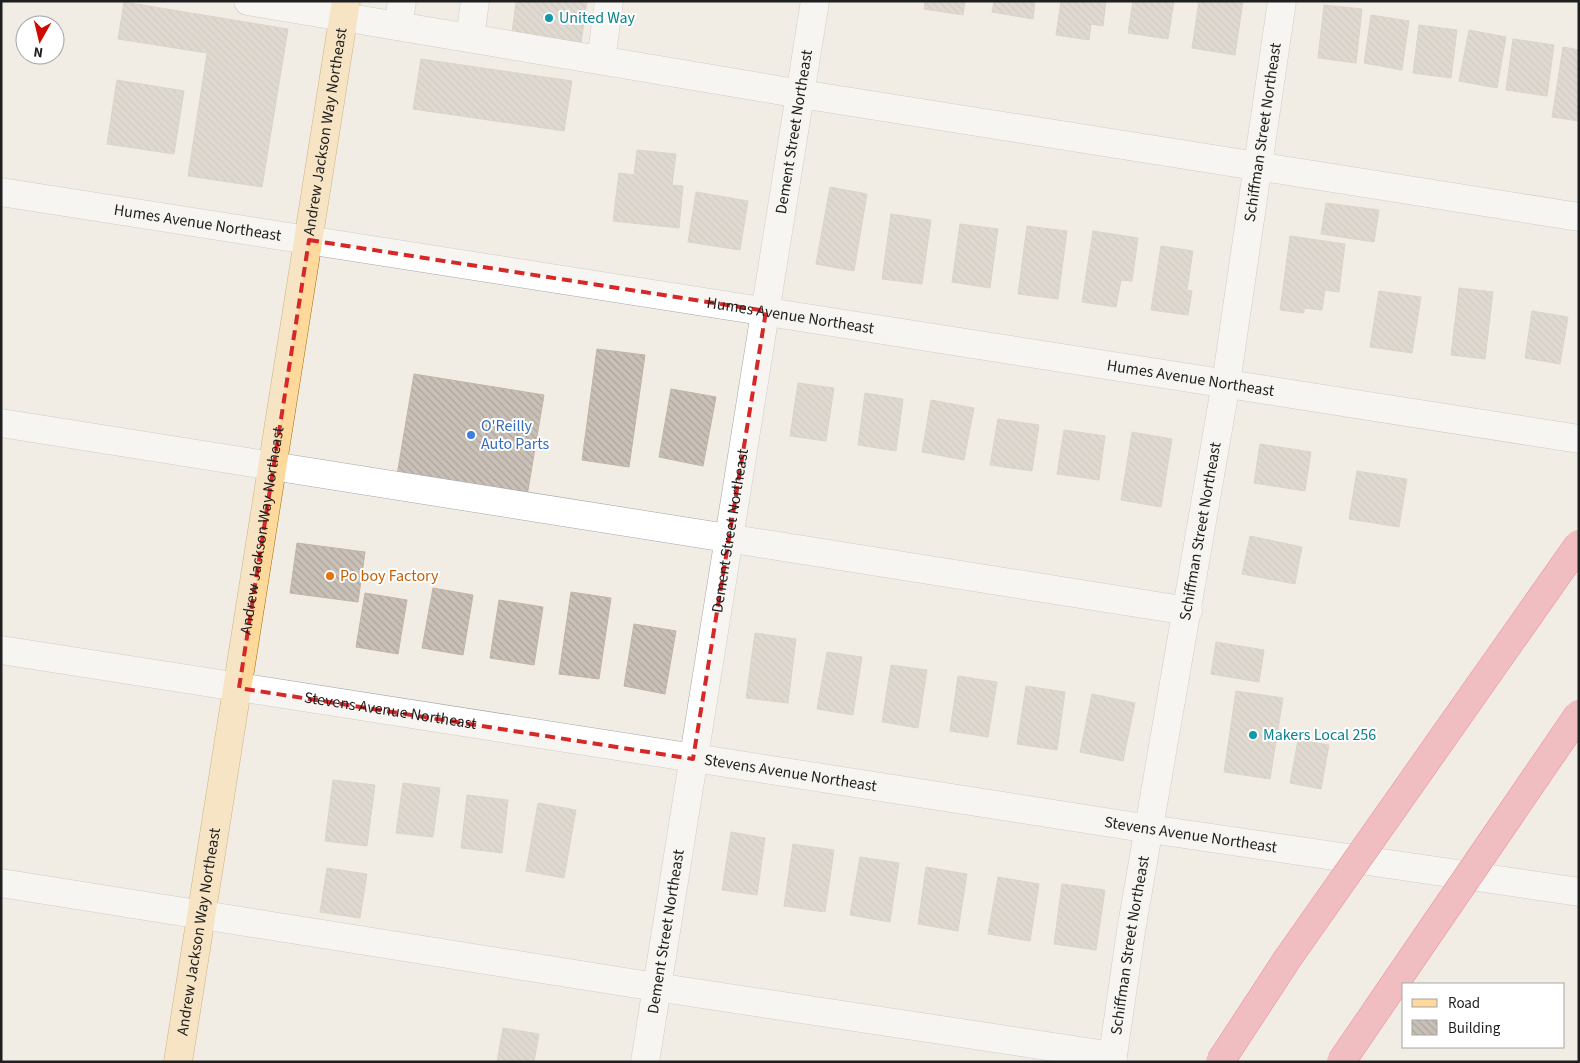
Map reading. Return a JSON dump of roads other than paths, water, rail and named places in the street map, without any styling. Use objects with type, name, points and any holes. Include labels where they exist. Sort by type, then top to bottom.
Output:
[{"type":"highway","points":[[1220,1062],[1288,958],[1579,544]]},
{"type":"highway","points":[[1341,1062],[1579,714]]},
{"type":"main road","name":"Andrew Jackson Way Northeast","points":[[178,1062],[239,688],[345,9]]},
{"type":"street","points":[[248,1],[400,14],[470,38],[800,94],[1258,168],[1579,217]]},
{"type":"street","points":[[470,38],[475,1]]},
{"type":"street","points":[[601,60],[609,1]]},
{"type":"street","name":"Dement Street Northeast","points":[[645,1062],[816,1]]},
{"type":"street","name":"Schiffman Street Northeast","points":[[1112,1059],[1131,931],[1188,611],[1226,383],[1282,1]]},
{"type":"street","name":"Humes Avenue Northeast","points":[[1,192],[1579,439]]},
{"type":"street","points":[[1,423],[1188,611]]},
{"type":"street","name":"Stevens Avenue Northeast","points":[[1,650],[693,759],[1579,892]]},
{"type":"street","points":[[1,882],[656,988],[1112,1059]]},
{"type":"place","name":"United Way","points":[[549,18]]},
{"type":"place","name":"O'Reilly Auto Parts","points":[[471,435]]},
{"type":"place","name":"Po boy Factory","points":[[330,576]]},
{"type":"place","name":"Makers Local 256","points":[[1253,735]]}]
